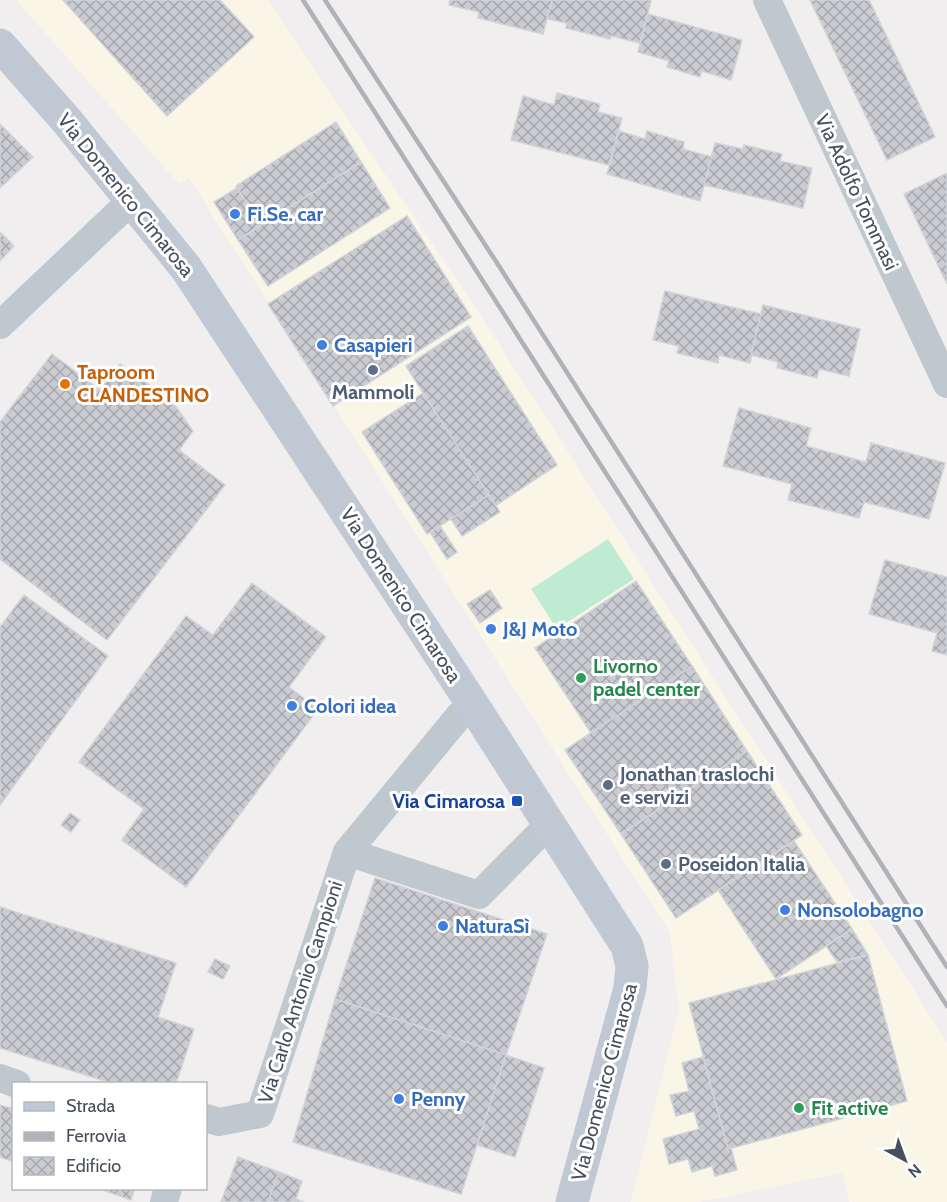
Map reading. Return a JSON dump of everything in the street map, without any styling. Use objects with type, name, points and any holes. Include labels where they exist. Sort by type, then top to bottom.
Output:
[{"type":"street","name":"Via Adolfo Tommasi","points":[[767,0],[947,384]]},
{"type":"street","name":"Via Domenico Cimarosa","points":[[0,45],[68,122],[186,268],[471,702],[623,939],[632,966],[630,988],[572,1202]]},
{"type":"street","points":[[0,325],[132,201]]},
{"type":"street","name":"Via Carlo Antonio Campioni","points":[[207,1118],[219,1122],[260,1114],[347,852],[459,716]]},
{"type":"street","points":[[347,852],[479,895],[548,825]]},
{"type":"shaded area","points":[[16,0],[268,0],[482,318],[947,1042],[947,1202],[849,1202],[842,1173],[699,1202],[631,1202],[679,1010],[670,933],[189,178],[179,184]]},
{"type":"green space","points":[[608,539],[634,579],[557,629],[531,589]]},
{"type":"building","points":[[63,0],[220,0],[254,37],[167,116]]},
{"type":"building","points":[[450,0],[552,0],[543,34],[478,18],[479,12],[449,5]]},
{"type":"building","points":[[552,0],[651,1],[640,43],[611,36],[610,39],[566,28],[567,23],[547,19]]},
{"type":"building","points":[[810,0],[869,0],[935,137],[887,160]]},
{"type":"building","points":[[648,14],[742,40],[731,80],[702,71],[700,77],[667,67],[669,61],[638,52]]},
{"type":"building","points":[[557,93],[600,104],[598,112],[622,118],[609,165],[511,140],[523,96],[554,105]]},
{"type":"building","points":[[336,122],[361,162],[261,225],[236,186]]},
{"type":"building","points":[[0,124],[33,157],[0,188]]},
{"type":"building","points":[[619,131],[645,139],[647,131],[684,142],[683,149],[712,157],[700,201],[607,174]]},
{"type":"building","points":[[715,143],[743,149],[744,145],[782,154],[780,161],[812,168],[803,208],[704,185]]},
{"type":"building","points":[[361,162],[390,208],[268,286],[238,240]]},
{"type":"building","points":[[947,173],[947,284],[904,194]]},
{"type":"building","points":[[237,188],[261,225],[238,240],[214,202]]},
{"type":"building","points":[[407,216],[471,317],[333,406],[268,304]]},
{"type":"building","points":[[0,232],[14,246],[0,261]]},
{"type":"building","points":[[665,291],[761,314],[750,363],[719,355],[718,363],[677,353],[679,346],[653,340]]},
{"type":"building","points":[[763,305],[860,329],[849,376],[819,369],[817,378],[777,368],[778,362],[751,355]]},
{"type":"building","points":[[468,326],[557,465],[495,506],[406,366]]},
{"type":"building","points":[[52,354],[100,390],[120,364],[172,401],[193,431],[179,450],[225,485],[107,640],[0,559],[0,422]]},
{"type":"building","points":[[423,393],[489,495],[427,534],[362,432]]},
{"type":"building","points":[[739,408],[811,428],[806,446],[866,462],[871,443],[945,463],[929,519],[864,502],[859,518],[788,500],[792,484],[723,466]]},
{"type":"building","points":[[489,495],[500,512],[462,536],[451,519]]},
{"type":"building","points":[[440,526],[457,552],[447,559],[430,532]]},
{"type":"building","points":[[885,560],[947,577],[947,655],[932,651],[937,633],[869,614]]},
{"type":"building","points":[[636,581],[692,666],[591,733],[535,648]]},
{"type":"building","points":[[252,583],[326,637],[289,687],[318,709],[186,887],[122,840],[144,809],[79,762],[186,616],[213,635]]},
{"type":"building","points":[[490,590],[502,608],[480,623],[467,604]]},
{"type":"building","points":[[24,595],[108,656],[0,805],[0,627]]},
{"type":"building","points":[[692,666],[747,751],[621,834],[565,750]]},
{"type":"building","points":[[747,751],[802,835],[676,918],[621,834]]},
{"type":"building","points":[[70,813],[80,820],[71,832],[61,825]]},
{"type":"building","name":"Nonsolobagno","points":[[794,841],[852,929],[776,979],[718,890]]},
{"type":"building","points":[[375,878],[547,934],[506,1055],[335,999]]},
{"type":"building","points":[[0,907],[176,963],[158,1017],[194,1029],[177,1082],[108,1082],[0,1048]]},
{"type":"building","points":[[852,929],[868,955],[837,962],[826,946]]},
{"type":"building","points":[[868,955],[907,1101],[728,1149],[689,1003]]},
{"type":"building","points":[[215,959],[230,966],[223,979],[208,972]]},
{"type":"building","name":"Penny","points":[[335,999],[506,1055],[461,1194],[293,1142]]},
{"type":"building","points":[[506,1055],[544,1068],[515,1157],[477,1145]]},
{"type":"building","points":[[703,1057],[728,1149],[731,1148],[737,1170],[715,1176],[712,1166],[692,1172],[688,1159],[669,1164],[663,1139],[699,1129],[694,1111],[676,1116],[670,1095],[689,1091],[682,1063]]},
{"type":"building","points":[[0,1105],[12,1108],[12,1161],[0,1157]]},
{"type":"building","points":[[238,1157],[279,1172],[268,1202],[221,1202]]},
{"type":"building","points":[[279,1172],[302,1181],[296,1199],[304,1202],[268,1202]]},
{"type":"building","points":[[103,1190],[134,1190],[131,1200]]},
{"type":"railway","points":[[303,0],[947,1006]]},
{"type":"railway","points":[[325,0],[499,266],[947,967]]},
{"type":"place","name":"Fi.Se. car","points":[[235,214]]},
{"type":"place","name":"Casapieri","points":[[322,345]]},
{"type":"place","name":"Mammoli","points":[[373,370]]},
{"type":"place","name":"Taproom CLANDESTINO","points":[[65,384]]},
{"type":"place","name":"J&J Moto","points":[[491,629]]},
{"type":"place","name":"Livorno padel center","points":[[581,678]]},
{"type":"place","name":"Colori idea","points":[[292,706]]},
{"type":"place","name":"Jonathan traslochi e servizi","points":[[608,785]]},
{"type":"place","name":"Via Cimarosa","points":[[517,801]]},
{"type":"place","name":"Poseidon Italia","points":[[666,864]]},
{"type":"place","name":"Nonsolobagno","points":[[785,910]]},
{"type":"place","name":"NaturaSì","points":[[443,926]]},
{"type":"place","name":"Penny","points":[[399,1099]]},
{"type":"place","name":"Fit active","points":[[799,1108]]}]
